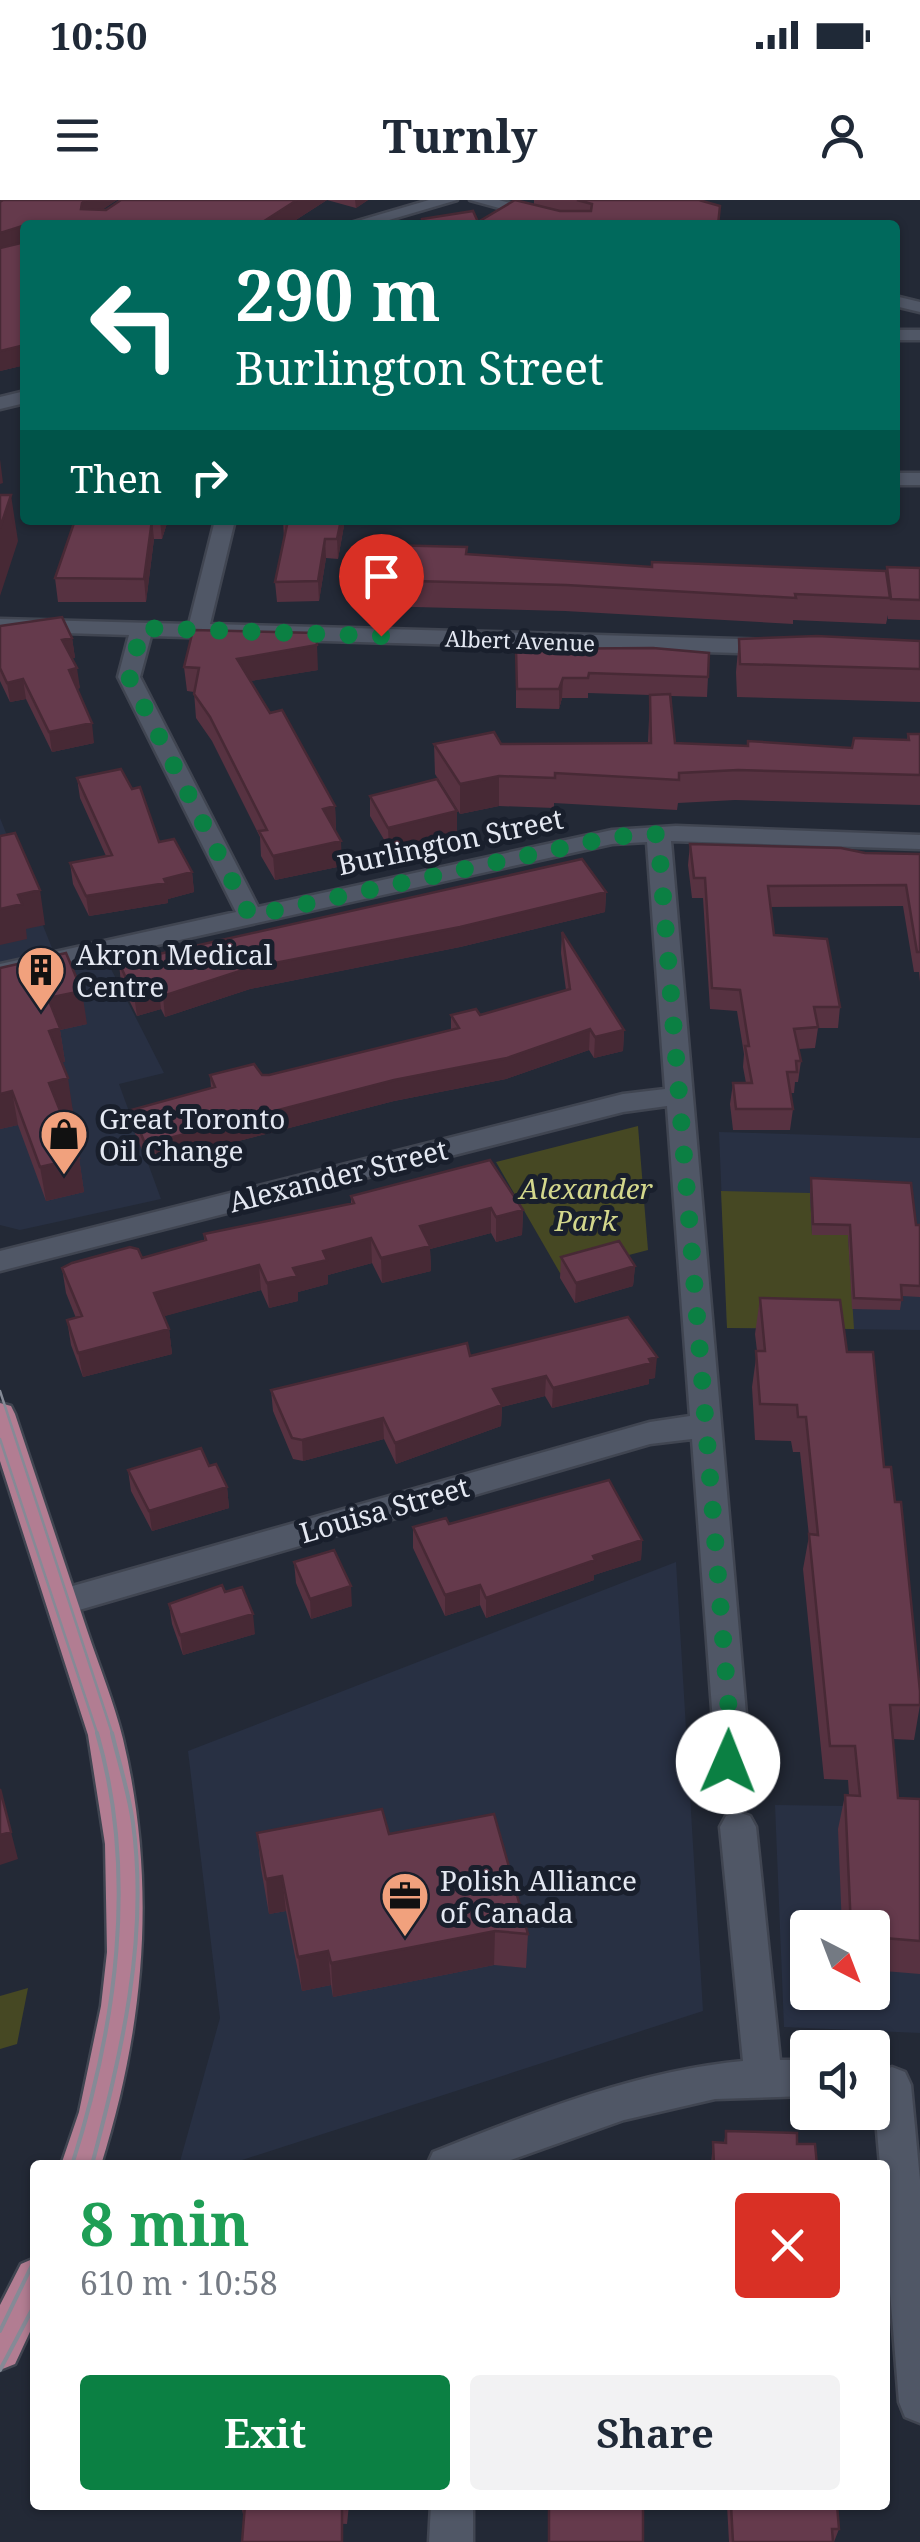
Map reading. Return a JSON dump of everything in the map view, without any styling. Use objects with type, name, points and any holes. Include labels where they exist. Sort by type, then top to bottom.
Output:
[{"type":"main road","points":[[0,1414],[109,1752],[129,1889],[119,2022],[83,2160]]},
{"type":"main road","points":[[0,2349],[30,2288]]},
{"type":"street","points":[[371,220],[449,200]]},
{"type":"street","points":[[478,200],[561,220]]},
{"type":"street","points":[[198,630],[224,525]]},
{"type":"street","name":"Albert Avenue","points":[[0,625],[804,648]]},
{"type":"street","points":[[142,628],[129,677],[250,916]]},
{"type":"street","points":[[658,834],[677,1096],[708,1425],[732,1749],[728,1762]]},
{"type":"street","name":"Burlington Street","points":[[0,972],[612,837],[658,834],[920,842]]},
{"type":"street","name":"Alexander Street","points":[[0,1261],[623,1103],[677,1096]]},
{"type":"street","name":"Louisa Street","points":[[62,1602],[650,1432],[708,1425]]},
{"type":"street","points":[[738,1827],[762,2074]]},
{"type":"street","points":[[462,2160],[679,2084],[762,2074],[790,2076]]},
{"type":"street","points":[[895,2085],[920,2402]]},
{"type":"street","points":[[451,2542],[452,2510]]},
{"type":"shaded area","points":[[0,818],[62,973],[108,963],[164,1073],[119,1084],[161,1199],[20,1230],[0,1225]]},
{"type":"shaded area","points":[[719,1132],[920,1138],[920,1330],[727,1328]]},
{"type":"shaded area","points":[[676,1562],[703,2011],[242,2160],[180,2160],[220,2018],[188,1751]]},
{"type":"shaded area","points":[[775,1805],[920,1807],[920,2033],[784,2027]]},
{"type":"green space","name":"Alexander Park","points":[[638,1126],[648,1250],[560,1273],[496,1162]]},
{"type":"green space","points":[[721,1191],[810,1193],[812,1234],[848,1235],[854,1329],[727,1328]]},
{"type":"green space","points":[[28,1988],[17,2044],[0,2049],[0,1996]]},
{"type":"building","points":[[87,200],[81,209],[106,210],[121,200],[297,200],[266,220],[20,220],[20,227],[0,233],[0,202]]},
{"type":"building","points":[[515,200],[560,211],[591,211],[592,204],[577,200],[699,200],[720,206],[719,220],[481,220]]},
{"type":"building","points":[[473,211],[477,220],[422,220],[422,219]]},
{"type":"building","points":[[20,243],[20,346],[0,351],[0,248]]},
{"type":"building","points":[[0,495],[11,495],[0,528]]},
{"type":"building","points":[[73,525],[151,525],[144,579],[55,578]]},
{"type":"building","points":[[287,525],[340,525],[337,539],[325,539],[318,581],[275,582]]},
{"type":"building","points":[[383,545],[467,547],[466,554],[652,567],[652,562],[886,571],[890,598],[795,594],[796,598],[566,585],[376,580]]},
{"type":"building","points":[[887,567],[920,568],[920,600],[891,599]]},
{"type":"building","points":[[62,617],[72,638],[62,640],[77,668],[69,670],[92,723],[49,732],[23,679],[7,683],[0,668],[0,626]]},
{"type":"building","points":[[193,630],[316,633],[317,645],[237,659],[270,713],[282,710],[335,806],[323,809],[341,841],[273,856],[259,831],[267,830],[210,717],[194,694],[199,668],[184,667]]},
{"type":"building","points":[[817,636],[920,641],[920,669],[740,664],[739,639]]},
{"type":"building","points":[[653,648],[709,653],[708,677],[589,673],[588,678],[563,678],[559,689],[517,689],[516,649]]},
{"type":"building","points":[[670,694],[675,743],[748,746],[748,741],[852,748],[854,738],[909,740],[908,734],[920,734],[920,775],[738,770],[679,773],[679,780],[555,773],[555,778],[499,776],[460,784],[434,744],[494,732],[501,744],[651,743],[650,695]]},
{"type":"building","points":[[121,769],[132,789],[140,787],[159,842],[174,839],[192,872],[164,879],[166,883],[86,896],[70,863],[112,855],[77,778]]},
{"type":"building","points":[[437,779],[457,811],[388,828],[370,796]]},
{"type":"building","points":[[15,833],[40,890],[18,895],[22,904],[0,909],[0,836]]},
{"type":"building","points":[[690,844],[920,854],[920,952],[906,885],[768,886],[774,935],[827,939],[840,1007],[814,1007],[818,1027],[794,1029],[801,1061],[796,1061],[797,1072],[787,1072],[793,1109],[736,1109],[733,1083],[752,1083],[740,990],[712,988],[705,878],[694,878]]},
{"type":"building","points":[[582,859],[606,892],[460,927],[249,968],[163,996],[159,989],[134,995],[119,963]]},
{"type":"building","points":[[562,932],[624,1030],[595,1037],[590,1029],[507,1058],[394,1080],[154,1142],[144,1141],[131,1110],[215,1087],[210,1075],[254,1064],[262,1075],[269,1075],[459,1028],[451,1015],[476,1009],[480,1015],[570,989]]},
{"type":"building","points":[[66,953],[82,991],[48,998],[60,1028],[49,1031],[68,1078],[49,1083],[79,1158],[40,1167],[12,1091],[0,1094],[0,968]]},
{"type":"building","points":[[490,1160],[523,1210],[496,1217],[491,1208],[420,1226],[430,1246],[381,1258],[371,1238],[323,1251],[327,1260],[293,1268],[297,1276],[267,1283],[259,1265],[154,1293],[169,1329],[78,1353],[67,1320],[82,1316],[62,1268],[72,1263],[130,1247],[138,1249],[142,1258],[206,1240],[204,1234],[354,1203],[351,1196]]},
{"type":"building","points":[[811,1178],[911,1183],[916,1225],[920,1225],[920,1286],[901,1285],[902,1300],[854,1298],[850,1225],[813,1224]]},
{"type":"building","points":[[619,1241],[635,1266],[576,1283],[561,1257]]},
{"type":"building","points":[[760,1298],[840,1300],[847,1352],[873,1352],[884,1467],[891,1467],[895,1502],[901,1502],[920,1691],[920,1705],[890,1705],[898,1798],[920,1799],[920,1941],[890,1938],[890,1910],[850,1910],[845,1795],[860,1796],[855,1746],[830,1746],[809,1534],[818,1535],[806,1417],[798,1417],[797,1405],[760,1404],[756,1351],[765,1351]]},
{"type":"building","points":[[628,1317],[657,1357],[649,1359],[651,1363],[553,1388],[546,1376],[493,1389],[502,1405],[395,1443],[383,1418],[302,1440],[292,1438],[271,1390],[467,1343],[470,1356]]},
{"type":"building","points":[[201,1448],[209,1466],[216,1464],[227,1487],[149,1511],[128,1470]]},
{"type":"building","points":[[609,1480],[642,1540],[486,1598],[480,1585],[445,1595],[413,1527],[446,1518],[449,1524]]},
{"type":"building","points":[[334,1550],[351,1586],[310,1599],[294,1562]]},
{"type":"building","points":[[222,1585],[225,1592],[242,1587],[253,1614],[180,1635],[169,1604]]},
{"type":"building","points":[[0,1789],[11,1832],[0,1835]]},
{"type":"building","name":"Polish Alliance of Canada","points":[[382,1809],[389,1834],[494,1814],[528,1934],[495,1931],[331,1963],[328,1951],[298,1957],[282,1876],[266,1879],[257,1833]]},
{"type":"building","points":[[726,2131],[797,2133],[797,2144],[815,2144],[817,2160],[714,2160],[713,2142],[726,2143]]},
{"type":"building","points":[[245,2510],[342,2510],[342,2542],[242,2542]]},
{"type":"building","points":[[549,2510],[643,2510],[643,2542],[549,2542]]},
{"type":"building","points":[[731,2510],[837,2510],[839,2529],[832,2529],[833,2542],[733,2542]]},
{"type":"tram line","points":[[0,1391],[113,1736]]},
{"type":"tram line","points":[[0,1439],[98,1736]]},
{"type":"tram line","points":[[73,2160],[110,2005],[119,1896],[110,1786],[97,1733]]},
{"type":"tram line","points":[[93,2160],[122,2039],[137,1910],[133,1823],[112,1733]]},
{"type":"tram line","points":[[0,2331],[30,2269]]},
{"type":"tram line","points":[[0,2370],[30,2313]]},
{"type":"place","name":"Akron Medical Centre","points":[[41,1012]]},
{"type":"place","name":"Great Toronto Oil Change","points":[[64,1176]]},
{"type":"place","name":"Polish Alliance of Canada","points":[[405,1938]]},
{"type":"route","points":[[381,636],[142,628],[129,677],[250,916],[612,837],[658,834],[656,850],[677,1096],[712,1465],[732,1749],[728,1762]]}]
